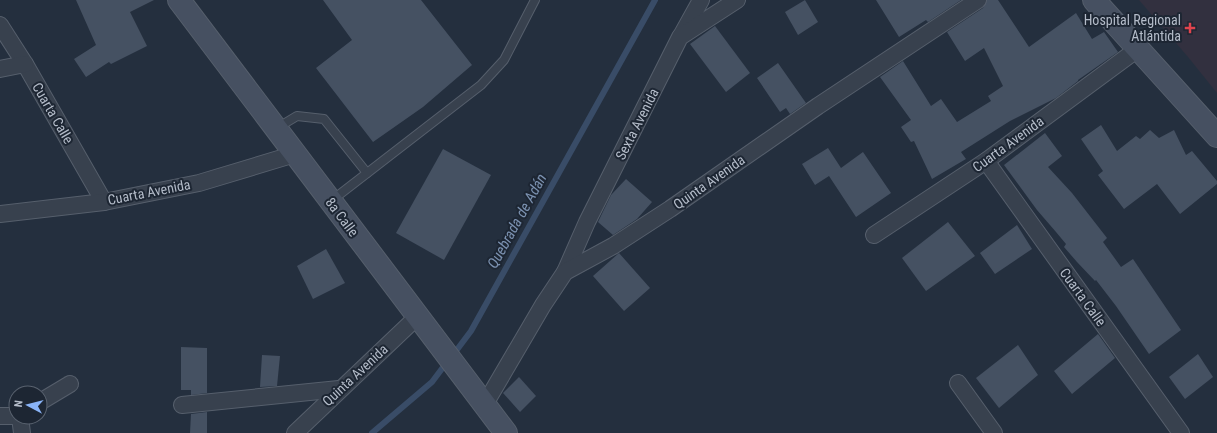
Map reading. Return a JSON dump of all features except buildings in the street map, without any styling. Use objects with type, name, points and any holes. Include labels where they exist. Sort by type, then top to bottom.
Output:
[{"type":"street","name":"8a Calle","points":[[179,0],[421,323],[483,401],[506,433]]},
{"type":"street","name":"Sexta Avenida","points":[[565,272],[587,222],[680,37],[701,0]]},
{"type":"street","points":[[680,37],[737,0]]},
{"type":"street","name":"Quinta Avenida","points":[[483,401],[565,272],[614,246],[818,106],[978,0]]},
{"type":"street","points":[[1094,0],[1217,136]]},
{"type":"street","name":"Cuarta Calle","points":[[0,25],[25,64],[104,202]]},
{"type":"street","name":"Cuarta Avenida","points":[[874,235],[986,161],[1139,48]]},
{"type":"street","points":[[0,69],[25,64]]},
{"type":"street","name":"Cuarta Avenida","points":[[0,214],[104,202],[198,183],[295,154]]},
{"type":"street","name":"Cuarta Calle","points":[[986,161],[1181,433]]},
{"type":"street","name":"Quinta Avenida","points":[[295,433],[340,389],[421,323]]},
{"type":"street","points":[[958,383],[994,433]]},
{"type":"street","points":[[48,397],[70,384]]},
{"type":"street","points":[[182,405],[340,389]]},
{"type":"lane","points":[[330,201],[481,85],[504,60],[535,0]]},
{"type":"lane","points":[[276,128],[298,116],[324,119],[367,172]]},
{"type":"shaded area","name":"Hospital Regional Atlántida","points":[[1139,0],[1217,0],[1217,93],[1188,57]]},
{"type":"waterway","name":"Quebrada de Adán","points":[[453,355],[471,331],[655,0]]},
{"type":"waterway","name":"Quebrada de Adán","points":[[372,433],[432,382],[447,362]]},
{"type":"place","name":"Hospital Regional Atlántida","points":[[1190,28]]}]
